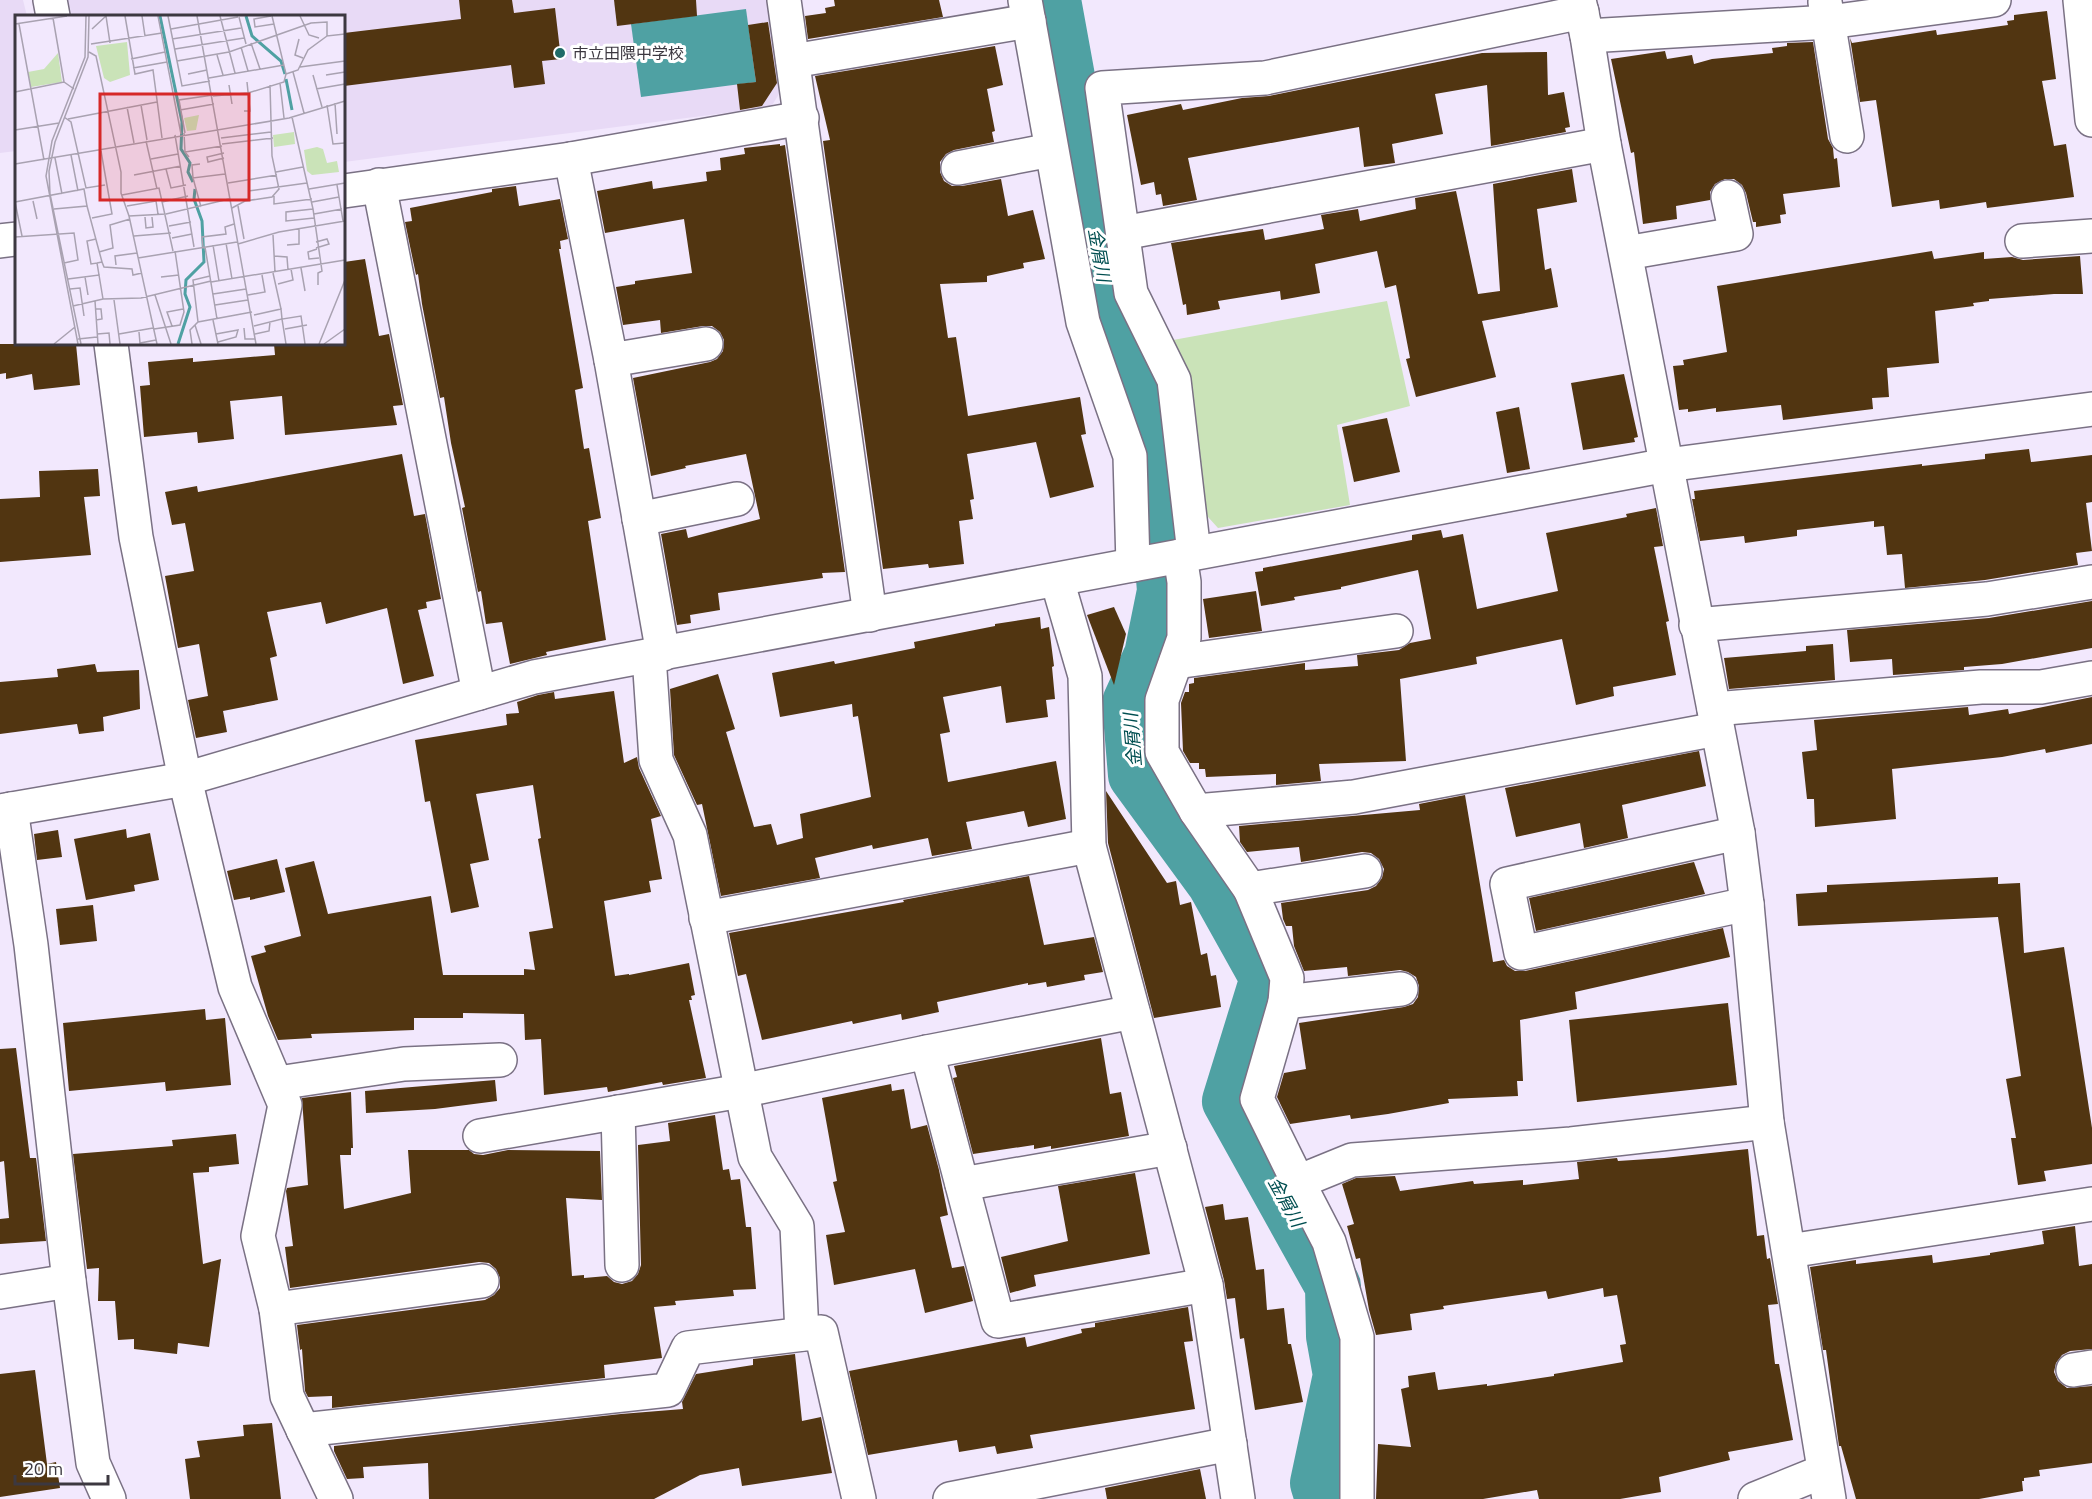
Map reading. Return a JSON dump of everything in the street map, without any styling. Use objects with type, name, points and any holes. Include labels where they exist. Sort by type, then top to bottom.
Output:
[{"type":"street","points":[[50,0],[53,15]]},
{"type":"street","points":[[784,0],[870,615]]},
{"type":"street","points":[[1356,1499],[1357,1337],[1329,1242],[1257,1099],[1285,1002],[1287,978],[1250,889],[1196,811],[1162,752],[1162,700],[1184,638],[1184,582],[1187,555],[1174,380],[1131,293],[1102,88],[1265,78],[1583,16],[1827,11],[1994,0]]},
{"type":"street","points":[[2080,0],[2092,120]]},
{"type":"street","points":[[793,61],[1027,11],[1083,322],[1130,456],[1136,564]]},
{"type":"street","points":[[1827,11],[1847,136]]},
{"type":"street","points":[[1583,16],[1604,144],[1738,833],[1747,903],[1767,1122],[1827,1485],[1755,1499]]},
{"type":"street","points":[[345,190],[571,159],[802,118]]},
{"type":"street","points":[[1123,233],[1604,144]]},
{"type":"street","points":[[958,168],[1052,150]]},
{"type":"street","points":[[571,159],[611,360],[639,519],[656,655],[656,760],[690,835],[755,1157],[797,1226],[802,1334]]},
{"type":"street","points":[[379,186],[480,693]]},
{"type":"street","points":[[1626,253],[1736,234],[1728,197]]},
{"type":"street","points":[[2022,241],[2092,236]]},
{"type":"street","points":[[0,241],[15,238]]},
{"type":"street","points":[[611,360],[705,344]]},
{"type":"street","points":[[111,345],[136,537],[185,779],[235,987],[278,1083],[285,1105],[258,1236],[276,1309],[287,1396],[336,1499]]},
{"type":"street","points":[[109,1499],[93,1463],[69,1281],[31,945],[6,810],[185,779],[534,677],[1667,465],[2092,409]]},
{"type":"street","points":[[639,519],[737,499]]},
{"type":"street","points":[[1057,580],[1085,676],[1089,846],[1206,1285],[1238,1499]]},
{"type":"street","points":[[1696,625],[1987,599],[2092,582]]},
{"type":"street","points":[[1176,662],[1396,630]]},
{"type":"street","points":[[1196,811],[1354,797],[1716,719],[1982,687],[2041,687],[2092,678]]},
{"type":"street","points":[[1738,833],[1507,884],[1521,953],[1747,903]]},
{"type":"street","points":[[706,918],[1089,846]]},
{"type":"street","points":[[1250,889],[1365,871]]},
{"type":"street","points":[[1285,1002],[1401,988]]},
{"type":"street","points":[[480,1136],[741,1091],[1133,1012]]},
{"type":"street","points":[[927,1052],[998,1321],[1206,1285]]},
{"type":"street","points":[[278,1083],[404,1064],[500,1060]]},
{"type":"street","points":[[618,1112],[622,1265]]},
{"type":"street","points":[[1298,1182],[1352,1160],[1571,1144],[1767,1122]]},
{"type":"street","points":[[962,1184],[1170,1148]]},
{"type":"street","points":[[1789,1251],[2092,1204]]},
{"type":"street","points":[[0,1292],[69,1281]]},
{"type":"street","points":[[276,1309],[424,1300],[482,1281]]},
{"type":"street","points":[[303,1430],[668,1390],[688,1348],[821,1332],[859,1499]]},
{"type":"street","points":[[950,1499],[1230,1444]]},
{"type":"shaded area","points":[[0,0],[23,0],[27,15],[15,15],[15,151],[0,153]]},
{"type":"shaded area","name":"市立田隈中学校","points":[[68,0],[770,0],[782,89],[771,107],[345,162],[345,15],[72,15]]},
{"type":"shaded area","points":[[746,9],[756,82],[641,97],[631,24]]},
{"type":"shaded area","points":[[1387,301],[1410,406],[1337,425],[1350,505],[1218,528],[1199,507],[1186,375],[1173,340]]},
{"type":"building","points":[[459,0],[512,0],[514,13],[555,8],[561,59],[542,61],[545,84],[514,88],[511,65],[345,86],[345,33],[461,19]]},
{"type":"building","points":[[614,0],[696,0],[697,16],[617,26]]},
{"type":"building","points":[[834,0],[939,0],[943,17],[808,39],[805,16],[826,13],[825,8],[835,6]]},
{"type":"building","points":[[2047,11],[2056,79],[2042,81],[2054,146],[2066,144],[2074,197],[1987,208],[1986,202],[1940,209],[1939,200],[1892,207],[1876,100],[1860,102],[1850,38],[1852,43],[1936,30],[1937,35],[2008,25],[2007,21],[2014,20],[2014,15]]},
{"type":"building","points":[[768,22],[777,83],[762,106],[740,110],[737,84],[756,82],[748,25]]},
{"type":"building","points":[[1813,42],[1828,139],[1833,148],[1834,159],[1837,158],[1840,187],[1783,194],[1786,214],[1780,215],[1781,223],[1756,227],[1742,185],[1734,179],[1725,179],[1715,184],[1710,192],[1710,200],[1676,206],[1677,219],[1643,224],[1634,152],[1631,153],[1611,59],[1665,51],[1667,59],[1692,55],[1694,64],[1712,59],[1773,53],[1772,48],[1787,46],[1787,43]]},
{"type":"building","points":[[995,46],[1003,85],[987,89],[995,131],[992,132],[994,142],[954,150],[946,154],[940,162],[940,172],[944,181],[952,186],[1001,179],[1008,216],[1033,210],[1045,259],[1023,263],[1024,268],[987,276],[987,282],[940,284],[948,338],[956,337],[968,416],[1080,397],[1086,434],[1081,435],[1094,487],[1050,498],[1036,442],[967,454],[974,499],[970,500],[973,519],[959,521],[964,564],[929,568],[928,564],[883,569],[823,141],[830,140],[815,76]]},
{"type":"building","points":[[1547,52],[1548,95],[1564,92],[1570,127],[1565,128],[1566,132],[1491,146],[1487,85],[1435,94],[1443,134],[1392,144],[1395,163],[1364,167],[1359,127],[1188,158],[1197,200],[1163,206],[1161,194],[1156,195],[1154,182],[1141,185],[1127,115],[1181,104],[1183,110],[1242,98],[1269,96],[1482,53]]},
{"type":"building","points":[[780,144],[780,146],[785,145],[845,572],[822,573],[823,578],[718,593],[720,610],[690,615],[691,623],[677,625],[661,534],[686,529],[688,538],[760,519],[746,454],[685,466],[686,468],[651,476],[633,378],[710,362],[717,359],[723,351],[724,340],[720,332],[712,326],[661,333],[660,320],[623,325],[616,287],[635,284],[635,281],[692,273],[684,219],[605,233],[597,191],[652,181],[653,189],[707,181],[706,172],[721,170],[720,158],[745,154],[744,148]]},
{"type":"building","points":[[1572,169],[1577,202],[1537,209],[1545,270],[1551,268],[1558,307],[1482,321],[1496,377],[1416,397],[1406,359],[1410,358],[1396,285],[1385,288],[1377,251],[1315,264],[1320,293],[1281,300],[1280,291],[1218,301],[1220,309],[1187,315],[1186,304],[1183,305],[1171,243],[1263,229],[1265,240],[1324,229],[1321,215],[1358,209],[1360,221],[1416,209],[1415,198],[1456,191],[1478,294],[1500,291],[1493,184]]},
{"type":"building","points":[[516,186],[519,206],[560,199],[568,239],[560,241],[561,249],[559,249],[583,388],[575,390],[584,449],[589,448],[601,518],[588,521],[606,640],[546,652],[547,655],[510,664],[502,622],[486,624],[481,591],[478,592],[444,397],[440,398],[418,274],[416,275],[405,222],[412,221],[410,208],[492,192],[492,189]]},
{"type":"building","points":[[1932,251],[1934,259],[1984,252],[1984,259],[2012,257],[2023,260],[2080,256],[2083,294],[1989,299],[1989,301],[1973,303],[1974,306],[1935,311],[1939,363],[1887,368],[1889,397],[1872,398],[1873,409],[1783,420],[1781,405],[1716,412],[1716,408],[1688,412],[1688,409],[1679,410],[1673,366],[1684,365],[1683,360],[1727,352],[1717,286]]},
{"type":"building","points":[[365,259],[379,336],[389,334],[403,405],[393,406],[397,425],[285,435],[282,396],[230,401],[234,439],[198,443],[197,432],[144,437],[140,386],[150,385],[148,362],[193,358],[193,362],[275,355],[274,345],[345,345],[345,262]]},
{"type":"building","points":[[0,344],[76,345],[80,385],[34,390],[32,374],[6,379],[6,373],[0,374]]},
{"type":"building","points":[[1624,374],[1638,437],[1634,438],[1635,442],[1583,450],[1571,383]]},
{"type":"building","points":[[1519,407],[1530,469],[1507,473],[1496,412]]},
{"type":"building","points":[[1387,418],[1400,472],[1354,482],[1342,427]]},
{"type":"building","points":[[2029,449],[2031,462],[2092,455],[2092,502],[2086,503],[2092,551],[2076,553],[2078,565],[1985,580],[1905,588],[1902,554],[1887,555],[1884,526],[1874,527],[1874,521],[1797,530],[1797,536],[1745,543],[1744,536],[1700,541],[1692,499],[1695,499],[1694,491],[1922,464],[1922,466],[1985,459],[1985,454]]},
{"type":"building","points":[[402,454],[414,516],[425,514],[441,599],[426,602],[427,608],[418,610],[434,676],[403,684],[387,608],[326,624],[321,602],[267,612],[277,656],[270,658],[278,700],[223,711],[227,732],[196,738],[188,700],[208,696],[199,644],[178,648],[165,576],[194,571],[185,523],[172,525],[165,492],[197,486],[198,492]]},
{"type":"building","points":[[98,469],[100,496],[84,497],[91,555],[0,562],[0,499],[40,497],[39,471]]},
{"type":"building","points":[[1656,508],[1663,546],[1654,547],[1669,621],[1666,622],[1676,675],[1613,687],[1614,696],[1576,705],[1562,639],[1476,657],[1477,664],[1400,679],[1406,761],[1319,764],[1321,781],[1276,785],[1276,774],[1206,777],[1205,769],[1199,769],[1199,763],[1190,763],[1183,751],[1181,703],[1185,692],[1189,692],[1189,684],[1194,683],[1194,678],[1305,663],[1305,670],[1358,666],[1357,655],[1399,650],[1410,643],[1431,639],[1418,570],[1261,606],[1255,572],[1263,571],[1263,568],[1412,540],[1412,535],[1441,530],[1443,538],[1463,534],[1477,609],[1558,591],[1546,533],[1627,517],[1626,514]]},
{"type":"building","points":[[1256,591],[1262,631],[1209,638],[1203,599]]},
{"type":"building","points":[[2092,601],[2092,648],[2002,664],[1964,667],[1964,670],[1893,675],[1892,659],[1850,662],[1847,630],[1989,618]]},
{"type":"building","points":[[1114,607],[1126,634],[1114,685],[1087,615]]},
{"type":"building","points":[[1040,617],[1041,629],[1049,627],[1054,666],[1052,667],[1055,699],[1046,700],[1048,717],[1006,723],[1001,686],[943,697],[950,732],[940,734],[948,782],[1056,761],[1066,819],[1028,827],[1024,811],[966,822],[972,849],[932,856],[928,838],[873,849],[872,845],[815,858],[820,878],[721,896],[702,804],[697,805],[674,755],[670,689],[718,674],[735,729],[726,732],[754,827],[771,824],[777,845],[803,838],[800,814],[871,797],[858,716],[853,717],[852,704],[780,717],[772,673],[834,661],[835,664],[915,648],[914,642],[995,626],[995,624]]},
{"type":"building","points":[[1833,644],[1835,680],[1729,689],[1724,658],[1806,651],[1806,646]]},
{"type":"building","points":[[95,664],[97,672],[139,670],[140,709],[103,717],[104,731],[79,734],[77,724],[0,734],[0,682],[58,677],[57,669]]},
{"type":"building","points":[[614,691],[624,763],[637,757],[639,768],[661,816],[651,819],[662,879],[649,881],[651,892],[604,901],[615,976],[689,963],[695,995],[691,996],[692,1000],[689,1000],[706,1078],[663,1085],[662,1082],[608,1092],[607,1087],[544,1095],[541,1039],[525,1040],[524,1014],[463,1013],[463,1018],[414,1018],[414,1030],[311,1034],[312,1038],[278,1040],[268,1016],[251,956],[266,952],[264,946],[301,936],[285,868],[314,861],[328,914],[431,896],[443,975],[524,975],[524,969],[535,970],[529,932],[553,928],[538,839],[541,838],[533,785],[476,794],[489,860],[470,864],[479,907],[451,913],[430,801],[425,802],[415,740],[507,725],[506,714],[519,713],[517,702],[538,695],[554,692],[555,699]]},
{"type":"building","points":[[2092,697],[2092,744],[2046,753],[2045,749],[2002,757],[1892,769],[1896,819],[1815,827],[1814,799],[1807,799],[1802,752],[1817,750],[1814,720],[1968,707],[1969,715],[2008,709],[2009,714]]},
{"type":"building","points":[[1699,751],[1706,786],[1622,805],[1628,838],[1584,848],[1580,823],[1516,837],[1505,788]]},
{"type":"building","points":[[1106,791],[1167,883],[1176,881],[1180,905],[1191,902],[1201,955],[1207,953],[1211,976],[1216,975],[1221,1007],[1154,1018],[1108,843]]},
{"type":"building","points":[[1465,795],[1493,962],[1504,960],[1507,966],[1515,971],[1525,971],[1723,928],[1730,957],[1575,992],[1577,1009],[1520,1020],[1523,1081],[1517,1081],[1518,1096],[1448,1099],[1449,1103],[1388,1114],[1351,1119],[1350,1115],[1290,1124],[1277,1097],[1284,1073],[1306,1069],[1299,1023],[1404,1007],[1413,1004],[1418,997],[1419,986],[1416,977],[1400,970],[1348,976],[1347,967],[1304,971],[1294,946],[1292,926],[1286,926],[1283,919],[1281,903],[1368,890],[1376,886],[1382,878],[1384,869],[1379,859],[1371,853],[1362,852],[1301,862],[1299,847],[1247,852],[1240,842],[1239,826],[1420,810],[1419,804]]},
{"type":"building","points":[[126,829],[127,838],[150,833],[159,880],[134,885],[135,891],[86,900],[74,839]]},
{"type":"building","points":[[58,830],[62,857],[37,860],[34,834]]},
{"type":"building","points":[[277,859],[285,892],[250,900],[250,897],[234,900],[227,871]]},
{"type":"building","points":[[1694,862],[1705,894],[1536,931],[1529,898]]},
{"type":"building","points":[[1029,876],[1044,945],[1094,937],[1103,972],[1084,975],[1085,980],[1047,987],[1046,982],[1028,985],[1028,983],[937,1002],[939,1012],[902,1020],[901,1014],[853,1024],[852,1021],[762,1040],[746,974],[738,976],[729,933],[904,902],[903,900]]},
{"type":"building","points":[[1998,877],[1998,884],[2020,883],[2024,953],[2064,947],[2092,1128],[2092,1164],[2044,1171],[2046,1181],[2018,1185],[2011,1138],[2016,1138],[2006,1079],[2021,1076],[1998,917],[1798,926],[1796,894],[1827,892],[1827,885]]},
{"type":"building","points":[[93,905],[97,941],[60,945],[56,909]]},
{"type":"building","points":[[1728,1003],[1737,1085],[1577,1102],[1569,1020]]},
{"type":"building","points":[[205,1009],[206,1020],[225,1018],[231,1085],[166,1091],[165,1082],[69,1091],[63,1023]]},
{"type":"building","points":[[1101,1038],[1110,1094],[1121,1092],[1129,1136],[1051,1149],[1051,1146],[1034,1149],[1034,1145],[973,1154],[953,1078],[957,1077],[954,1066]]},
{"type":"building","points":[[16,1048],[30,1158],[36,1158],[46,1241],[0,1244],[0,1219],[9,1218],[4,1161],[0,1162],[0,1049]]},
{"type":"building","points":[[495,1080],[497,1101],[435,1109],[366,1113],[365,1091]]},
{"type":"building","points":[[891,1084],[892,1091],[904,1089],[911,1129],[927,1125],[948,1215],[940,1217],[952,1268],[964,1266],[973,1301],[925,1313],[915,1269],[834,1285],[826,1235],[845,1232],[833,1182],[837,1181],[822,1098]]},
{"type":"building","points":[[351,1092],[353,1148],[351,1148],[351,1155],[340,1155],[344,1209],[411,1193],[408,1150],[469,1150],[474,1154],[483,1155],[508,1150],[600,1151],[602,1200],[566,1198],[572,1276],[584,1275],[584,1278],[607,1276],[614,1282],[622,1284],[632,1281],[641,1265],[638,1145],[670,1141],[668,1123],[715,1115],[723,1170],[729,1169],[731,1180],[740,1179],[746,1227],[751,1227],[756,1289],[733,1290],[734,1296],[675,1301],[676,1305],[654,1307],[662,1358],[604,1365],[605,1378],[332,1408],[332,1396],[308,1397],[305,1391],[302,1349],[300,1350],[297,1325],[485,1300],[500,1288],[500,1278],[496,1269],[489,1263],[479,1262],[290,1288],[285,1247],[293,1246],[286,1191],[287,1188],[308,1185],[302,1098]]},
{"type":"building","points":[[236,1134],[239,1164],[209,1167],[209,1172],[193,1173],[203,1264],[221,1259],[209,1347],[178,1343],[177,1354],[134,1349],[134,1339],[118,1340],[115,1301],[98,1301],[99,1268],[87,1269],[73,1154],[173,1146],[172,1140]]},
{"type":"building","points":[[1748,1149],[1757,1236],[1764,1235],[1767,1259],[1770,1258],[1778,1304],[1768,1305],[1775,1364],[1779,1364],[1793,1440],[1728,1452],[1730,1460],[1659,1477],[1661,1492],[1620,1499],[1539,1499],[1537,1490],[1483,1499],[1376,1499],[1378,1444],[1411,1447],[1401,1389],[1409,1387],[1408,1376],[1435,1372],[1438,1390],[1487,1384],[1487,1386],[1623,1362],[1620,1345],[1626,1344],[1617,1295],[1604,1297],[1603,1288],[1548,1299],[1546,1291],[1443,1306],[1444,1309],[1410,1314],[1412,1330],[1376,1335],[1360,1258],[1356,1259],[1347,1226],[1354,1224],[1342,1184],[1356,1178],[1395,1176],[1400,1191],[1473,1181],[1474,1184],[1523,1180],[1523,1185],[1579,1179],[1577,1162],[1617,1158],[1618,1161],[1664,1158]]},
{"type":"building","points":[[1135,1173],[1150,1254],[1034,1275],[1036,1286],[1010,1293],[1001,1257],[1068,1241],[1058,1186]]},
{"type":"building","points":[[1223,1204],[1225,1220],[1248,1217],[1256,1270],[1264,1269],[1267,1310],[1284,1308],[1288,1344],[1291,1344],[1303,1402],[1255,1410],[1244,1338],[1240,1339],[1235,1298],[1227,1299],[1205,1207]]},
{"type":"building","points":[[2075,1226],[2079,1266],[2092,1264],[2092,1349],[2070,1351],[2062,1355],[2056,1363],[2054,1372],[2058,1381],[2067,1388],[2092,1386],[2092,1463],[2039,1470],[2040,1476],[2024,1478],[2023,1491],[1979,1499],[1856,1499],[1841,1446],[1839,1446],[1826,1350],[1823,1350],[1810,1267],[1856,1260],[1856,1264],[1932,1255],[1933,1263],[1990,1255],[1990,1253],[2044,1244],[2042,1231]]},
{"type":"building","points":[[1188,1307],[1193,1341],[1184,1342],[1195,1409],[1030,1435],[1033,1448],[997,1454],[995,1446],[959,1452],[957,1440],[868,1455],[849,1371],[1025,1337],[1027,1347],[1082,1333],[1081,1329],[1095,1327],[1095,1323]]},
{"type":"building","points":[[795,1354],[802,1421],[821,1417],[832,1473],[742,1486],[739,1468],[700,1475],[654,1499],[429,1499],[428,1463],[363,1467],[364,1478],[347,1479],[334,1451],[334,1446],[683,1409],[682,1402],[696,1374],[753,1365],[753,1359]]},
{"type":"building","points":[[35,1370],[47,1464],[56,1462],[60,1488],[0,1497],[0,1374]]},
{"type":"building","points":[[272,1423],[281,1499],[190,1499],[185,1459],[200,1457],[197,1441],[244,1436],[243,1425]]},
{"type":"building","points":[[1200,1469],[1206,1499],[1107,1499],[1105,1488]]},
{"type":"waterway","name":"金屑川","points":[[1053,0],[1107,297],[1155,390],[1164,461],[1161,539],[1165,591],[1152,655],[1130,703],[1136,775],[1215,883],[1268,978],[1230,1101],[1333,1286],[1334,1336],[1341,1375],[1318,1483],[1323,1499]]},
{"type":"place","name":"市立田隈中学校","points":[[560,53]]}]
